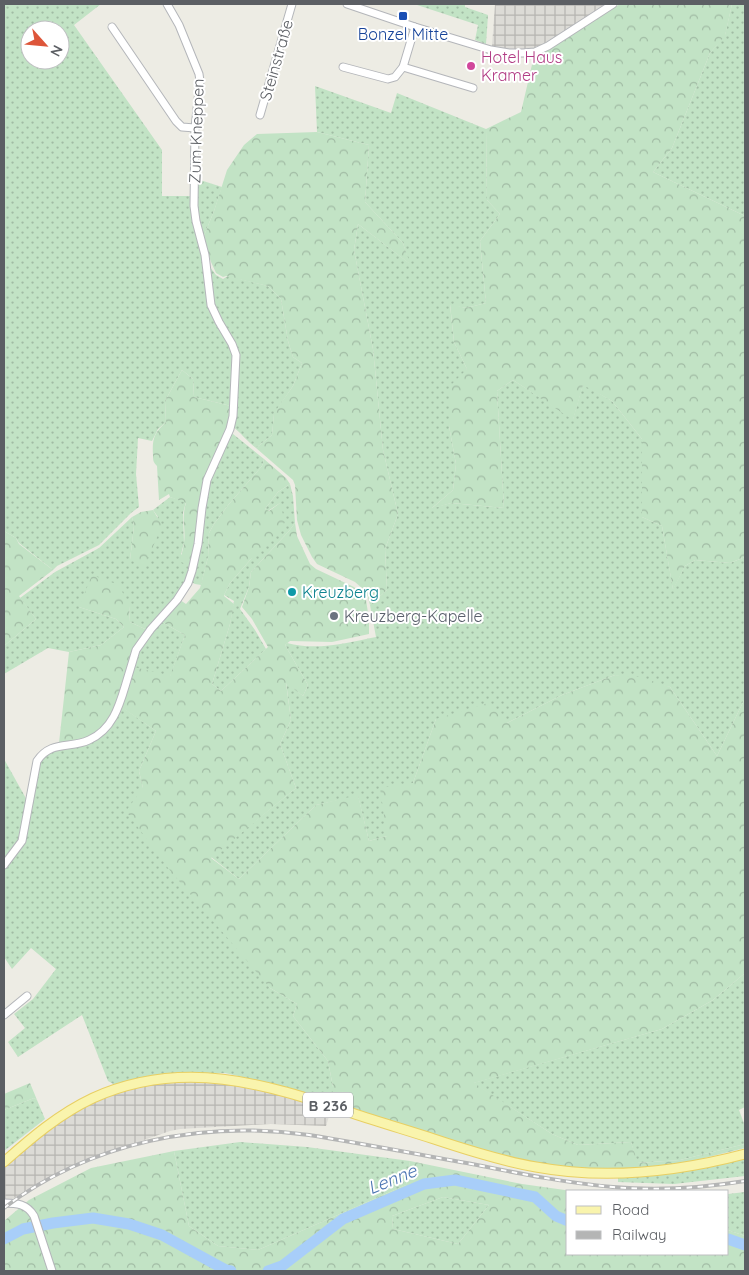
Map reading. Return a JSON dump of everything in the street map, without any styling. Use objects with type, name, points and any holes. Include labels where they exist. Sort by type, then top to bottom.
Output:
[{"type":"main road","name":"B 236","points":[[4,1162],[48,1125],[93,1098],[130,1085],[191,1077],[218,1078],[289,1093],[468,1150],[514,1163],[553,1170],[591,1174],[641,1173],[745,1154]]},
{"type":"street","name":"Zum Kneppen","points":[[4,865],[22,841],[37,761],[50,748],[88,741],[104,729],[112,720],[119,708],[136,650],[151,629],[177,600],[188,583],[198,544],[207,480],[230,429],[233,416],[236,355],[209,298],[205,255],[194,206],[195,128],[200,81],[199,74],[179,25],[167,4]]},
{"type":"street","name":"Steinstraße","points":[[260,115],[292,4]]},
{"type":"street","points":[[347,4],[491,50],[509,53],[535,52],[548,46],[613,4]]},
{"type":"street","points":[[343,67],[388,79],[395,77],[403,66],[415,26]]},
{"type":"street","points":[[112,27],[176,122],[182,126],[195,128]]},
{"type":"street","points":[[403,66],[473,88]]},
{"type":"street","points":[[4,1015],[27,996]]},
{"type":"street","points":[[4,1203],[29,1208],[34,1216],[52,1270]]},
{"type":"shaded area","points":[[495,4],[606,4],[550,43],[537,48],[503,49],[492,46]]},
{"type":"shaded area","points":[[203,1080],[263,1089],[331,1110],[326,1126],[271,1124],[170,1131],[80,1162],[10,1200],[4,1206],[4,1166],[35,1139],[66,1117],[102,1098],[134,1088],[163,1083]]},
{"type":"green space","points":[[4,4],[101,4],[74,25],[162,150],[162,196],[196,196],[197,179],[222,187],[203,238],[202,254],[206,294],[232,352],[231,406],[194,397],[193,379],[182,370],[165,401],[166,422],[158,429],[152,441],[138,438],[136,474],[139,507],[99,545],[57,566],[53,570],[19,543],[16,538],[4,531]]},
{"type":"green space","points":[[414,4],[465,4],[465,7],[488,15],[486,44],[475,40],[478,25]]},
{"type":"green space","points":[[620,4],[732,4],[725,36],[710,53],[672,148],[653,172],[745,216],[745,557],[730,563],[695,560],[685,566],[673,590],[662,526],[642,517],[642,439],[612,401],[583,385],[573,420],[513,380],[497,391],[504,508],[451,503],[431,509],[453,490],[456,464],[449,426],[451,385],[467,369],[454,342],[450,304],[466,308],[486,303],[480,241],[500,214],[487,200],[486,129],[521,112],[534,56]]},
{"type":"green space","points":[[732,4],[745,4],[745,216],[653,172],[672,148],[710,53],[725,35]]},
{"type":"green space","points":[[315,86],[391,113],[397,93],[486,129],[487,200],[500,214],[480,241],[486,303],[466,308],[450,305],[454,342],[467,369],[449,426],[456,464],[453,490],[432,508],[451,503],[504,508],[497,391],[513,380],[573,419],[583,384],[612,401],[642,439],[642,517],[662,526],[673,589],[685,566],[695,560],[730,563],[745,557],[745,698],[717,756],[670,687],[615,675],[562,695],[507,723],[436,719],[413,783],[387,836],[369,841],[358,796],[316,805],[239,879],[211,857],[296,788],[280,744],[291,720],[286,682],[303,696],[308,685],[285,645],[287,643],[309,646],[332,645],[376,637],[370,605],[387,590],[385,549],[398,514],[383,450],[373,349],[354,250],[358,224],[409,263],[403,243],[365,202],[369,145],[317,132]]},
{"type":"green space","points":[[317,132],[369,145],[365,202],[403,243],[410,264],[358,224],[354,250],[373,349],[383,450],[398,514],[385,549],[387,590],[370,605],[364,590],[355,582],[317,564],[301,535],[297,520],[293,480],[256,448],[272,435],[274,413],[293,386],[302,363],[293,357],[288,341],[281,299],[268,286],[226,276],[223,277],[216,273],[203,238],[227,170],[244,145],[257,134]]},
{"type":"green space","points":[[210,267],[216,275],[223,279],[228,276],[268,286],[281,299],[288,341],[293,357],[302,363],[293,386],[274,414],[272,435],[256,448],[233,427],[237,355],[212,301]]},
{"type":"green space","points":[[182,370],[193,379],[194,397],[231,406],[228,426],[217,451],[199,523],[191,566],[181,562],[186,503],[170,497],[169,494],[159,500],[157,466],[153,458],[155,437],[166,422],[165,401]]},
{"type":"green space","points":[[233,434],[264,459],[262,466],[229,504],[209,533],[208,557],[201,585],[195,584],[192,580],[199,554],[204,505],[211,479],[230,435]]},
{"type":"green space","points":[[264,459],[286,478],[290,484],[278,492],[265,509],[269,511],[280,503],[285,522],[277,535],[251,559],[230,583],[224,595],[234,604],[212,684],[221,691],[268,647],[252,619],[242,607],[249,587],[251,572],[295,523],[297,536],[310,564],[316,569],[354,587],[366,600],[369,634],[332,642],[290,641],[285,645],[308,685],[303,696],[286,683],[291,720],[280,744],[296,788],[211,858],[239,879],[316,805],[358,795],[369,841],[387,836],[380,788],[413,783],[436,719],[488,703],[507,723],[562,695],[615,675],[639,677],[670,687],[717,756],[745,698],[745,973],[713,1000],[662,1029],[474,1083],[552,1134],[578,1145],[631,1142],[638,1163],[680,1160],[745,1144],[745,1148],[680,1164],[613,1170],[555,1169],[484,1151],[333,1103],[333,1087],[328,1061],[293,1016],[297,1004],[270,988],[168,868],[126,811],[143,788],[139,771],[156,731],[117,704],[105,726],[85,741],[59,743],[69,652],[101,645],[124,627],[116,619],[79,607],[92,575],[119,585],[129,606],[130,622],[147,630],[130,666],[170,676],[185,635],[160,621],[180,600],[186,604],[200,588],[208,557],[209,533],[229,504],[262,466]]},
{"type":"green space","points":[[290,484],[295,523],[251,572],[249,587],[240,609],[266,649],[221,691],[212,684],[230,624],[234,601],[224,595],[230,583],[251,559],[280,503],[268,511],[265,509],[278,492]]},
{"type":"green space","points":[[170,497],[186,502],[183,513],[184,543],[181,554],[191,566],[186,581],[175,599],[147,630],[130,622],[129,606],[79,607],[116,619],[124,627],[101,645],[69,652],[48,648],[4,674],[4,646],[36,619],[20,598],[55,572],[99,548],[132,517],[134,526],[130,560],[158,517],[153,510]]},
{"type":"green space","points":[[153,510],[162,525],[145,566],[130,560],[134,526],[132,517],[141,512]]},
{"type":"green space","points":[[4,531],[16,538],[19,544],[53,570],[19,596],[36,619],[4,646]]},
{"type":"green space","points":[[160,621],[185,635],[170,677],[132,667],[140,645]]},
{"type":"green space","points":[[122,707],[156,731],[139,771],[143,788],[270,988],[297,1004],[293,1016],[328,1061],[333,1087],[333,1103],[274,1084],[225,1073],[152,1076],[115,1085],[108,1081],[82,1015],[18,1057],[8,1042],[25,1028],[14,1014],[33,999],[56,969],[31,948],[12,969],[4,957],[4,868],[21,848],[39,761],[43,756],[114,722]]},
{"type":"green space","points":[[4,759],[28,802],[20,840],[4,860]]},
{"type":"green space","points":[[745,973],[745,1107],[739,1110],[745,1126],[745,1144],[680,1160],[637,1163],[631,1142],[578,1145],[552,1134],[473,1083],[662,1029],[713,1000]]},
{"type":"green space","points":[[30,1083],[37,1100],[34,1098],[4,1110],[4,1094]]},
{"type":"green space","points":[[34,1098],[37,1100],[45,1119],[4,1151],[4,1110]]},
{"type":"green space","points":[[240,1142],[307,1147],[410,1161],[406,1185],[258,1250],[218,1246],[189,1226],[174,1151]]},
{"type":"green space","points":[[174,1151],[189,1226],[218,1246],[258,1250],[406,1185],[410,1161],[522,1184],[566,1190],[566,1255],[729,1255],[729,1230],[745,1236],[745,1271],[4,1271],[4,1221],[29,1200],[91,1168]],"holes":[[[443,1197],[489,1205],[458,1244],[393,1229],[392,1216]]]},
{"type":"green space","points":[[745,1157],[745,1176],[674,1184],[618,1182],[618,1177]]},
{"type":"green space","points":[[745,1192],[745,1236],[729,1230],[729,1194]]},
{"type":"green space","points":[[443,1197],[489,1205],[458,1244],[393,1229],[392,1216]]},
{"type":"waterway","name":"Lenne","points":[[268,1271],[282,1266],[343,1219],[424,1184],[455,1180],[535,1197],[556,1216],[566,1220]]},
{"type":"waterway","name":"Lenne","points":[[4,1239],[23,1229],[93,1218],[129,1224],[162,1235],[231,1271]]},
{"type":"waterway","name":"Lenne","points":[[729,1239],[745,1245]]},
{"type":"railway","points":[[4,1208],[37,1185],[73,1167],[110,1152],[149,1141],[189,1134],[229,1131],[269,1131],[309,1135],[545,1178],[613,1187],[679,1188],[745,1181]]},
{"type":"place","name":"Bonzel Mitte","points":[[403,16]]},
{"type":"place","name":"Hotel Haus Kramer","points":[[471,66]]},
{"type":"place","name":"Kreuzberg","points":[[292,592]]},
{"type":"place","name":"Kreuzberg-Kapelle","points":[[334,616]]}]
